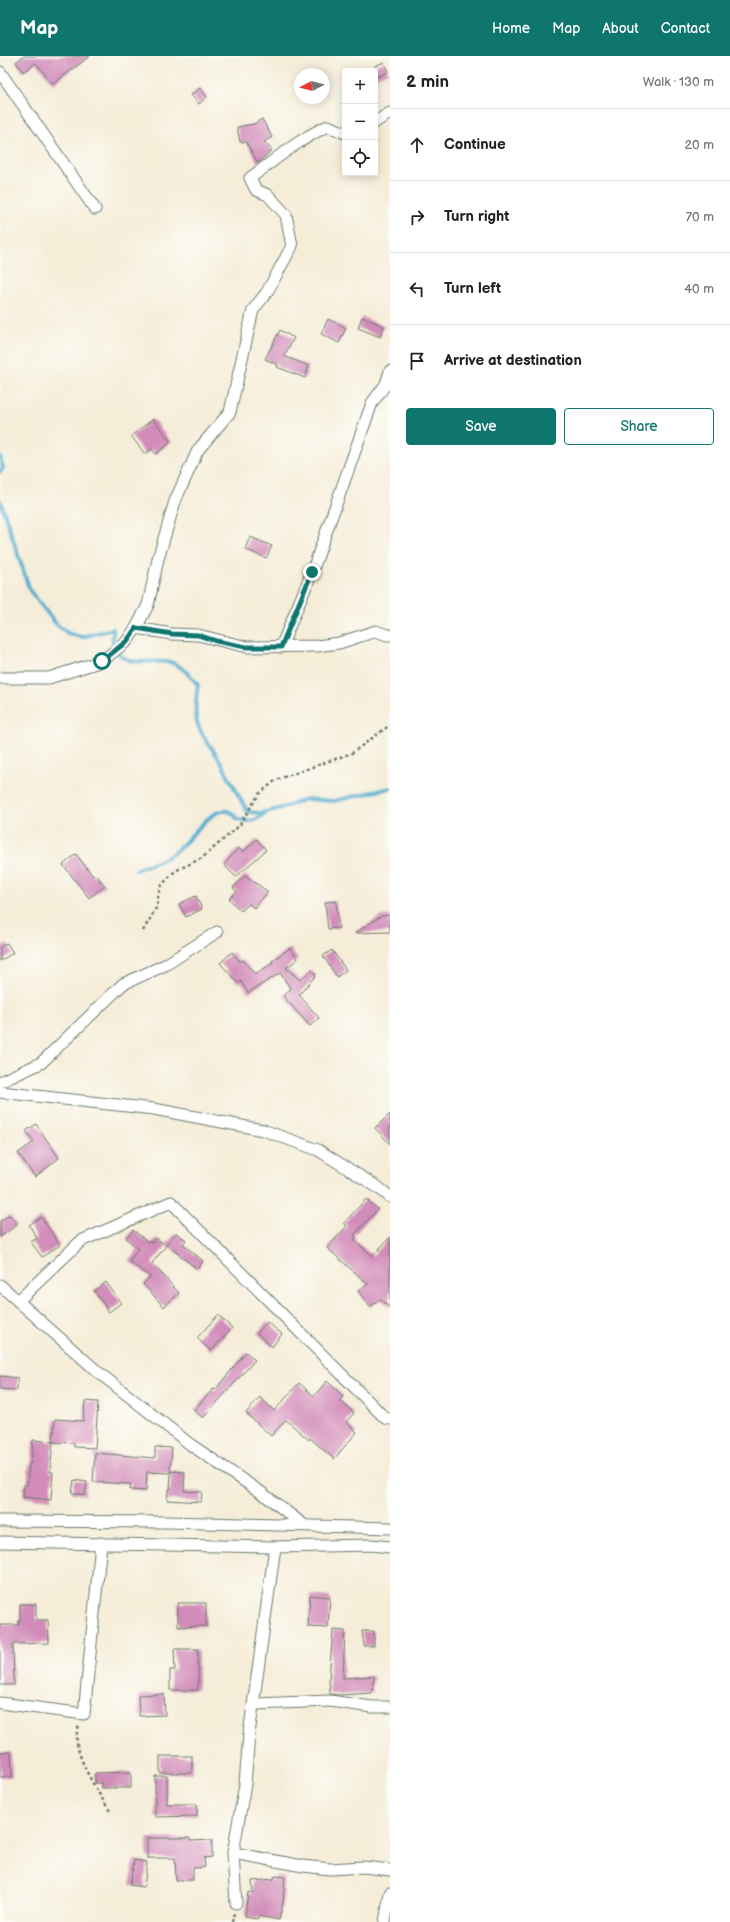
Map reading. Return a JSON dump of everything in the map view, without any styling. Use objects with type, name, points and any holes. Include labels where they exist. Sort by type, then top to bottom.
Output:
[{"type":"street","points":[[0,72],[95,209]]},
{"type":"street","points":[[378,120],[390,113]]},
{"type":"street","points":[[0,678],[49,678],[102,661],[127,641],[136,628],[148,606],[175,500],[198,450],[230,412],[253,310],[267,292],[292,246],[286,215],[268,195],[256,190],[250,178],[302,140],[320,130],[328,126],[342,132]]},
{"type":"street","points":[[281,647],[312,572],[372,402],[386,384],[390,371]]},
{"type":"street","points":[[136,628],[172,634],[198,635],[216,641],[246,647],[317,646],[339,643],[376,631],[387,636],[390,635]]},
{"type":"street","points":[[0,1082],[41,1063],[123,984],[165,965],[217,932]]},
{"type":"street","points":[[0,1092],[154,1109],[263,1130],[318,1150],[379,1188],[390,1198]]},
{"type":"street","points":[[18,1301],[81,1241],[171,1202],[385,1418],[390,1419]]},
{"type":"street","points":[[0,1285],[104,1377],[191,1445],[262,1493],[304,1525]]},
{"type":"street","points":[[0,1521],[116,1521],[390,1528]]},
{"type":"street","points":[[0,1542],[275,1547],[371,1545],[390,1547]]},
{"type":"street","points":[[0,1703],[84,1714],[101,1543]]},
{"type":"street","points":[[236,1903],[232,1853],[245,1784],[249,1734],[255,1704],[275,1547]]},
{"type":"street","points":[[255,1704],[330,1701],[372,1707],[390,1707]]},
{"type":"street","points":[[232,1853],[303,1866],[330,1869],[363,1867],[390,1870]]},
{"type":"street","points":[[385,1922],[390,1893]]},
{"type":"path","points":[[143,931],[156,908],[160,887],[176,871],[202,858],[239,826],[259,794],[276,780],[352,753],[390,725]]},
{"type":"path","points":[[84,1714],[76,1731],[80,1757],[90,1781],[110,1811]]},
{"type":"building","points":[[24,56],[90,56],[53,84],[36,63],[23,72],[16,62]]},
{"type":"building","points":[[384,62],[388,72],[378,77],[378,68],[375,68],[375,66]]},
{"type":"building","points":[[200,88],[207,97],[199,104],[191,95]]},
{"type":"building","points":[[262,119],[272,137],[264,142],[272,150],[258,163],[246,142],[240,142],[237,127],[254,124]]},
{"type":"building","points":[[362,317],[384,326],[380,337],[358,328]]},
{"type":"building","points":[[328,319],[346,328],[339,343],[321,334]]},
{"type":"building","points":[[280,330],[294,338],[284,356],[309,366],[305,378],[277,367],[278,365],[265,359]]},
{"type":"building","points":[[153,419],[171,442],[156,454],[152,449],[145,454],[131,436]]},
{"type":"building","points":[[250,537],[272,546],[266,558],[245,549]]},
{"type":"building","points":[[257,839],[266,850],[236,877],[224,865],[238,848],[243,852]]},
{"type":"building","points":[[76,854],[93,876],[96,875],[105,886],[89,898],[63,865]]},
{"type":"building","points":[[245,875],[268,892],[254,908],[249,904],[241,911],[229,899],[237,891],[233,888]]},
{"type":"building","points":[[196,896],[202,909],[186,917],[179,904]]},
{"type":"building","points":[[336,901],[339,928],[328,929],[325,902]]},
{"type":"building","points":[[390,915],[390,932],[355,933],[381,916]]},
{"type":"building","points":[[7,943],[13,953],[0,961],[0,947]]},
{"type":"building","points":[[290,948],[298,959],[286,968],[300,980],[311,970],[316,975],[299,995],[319,1018],[310,1026],[283,996],[291,989],[280,973],[248,993],[241,981],[238,983],[220,963],[232,952],[240,962],[243,960],[255,974],[273,963],[272,961]]},
{"type":"building","points":[[332,950],[346,970],[337,977],[323,956]]},
{"type":"building","points":[[390,1114],[390,1144],[375,1128]]},
{"type":"building","points":[[36,1124],[59,1158],[35,1177],[18,1153],[34,1142],[26,1131]]},
{"type":"building","points":[[366,1199],[378,1209],[354,1235],[356,1238],[354,1240],[373,1256],[390,1237],[390,1308],[380,1299],[370,1307],[358,1291],[368,1284],[327,1248],[347,1226],[344,1223]]},
{"type":"building","points":[[10,1215],[17,1225],[0,1237],[0,1221]]},
{"type":"building","points":[[41,1217],[60,1245],[42,1257],[31,1242],[37,1238],[29,1225]]},
{"type":"building","points":[[133,1230],[148,1242],[149,1241],[152,1243],[156,1238],[166,1246],[152,1263],[179,1293],[164,1307],[143,1284],[150,1277],[129,1261],[138,1249],[126,1238]]},
{"type":"building","points":[[176,1233],[186,1240],[183,1244],[203,1261],[197,1269],[166,1244]]},
{"type":"building","points":[[106,1282],[121,1303],[109,1312],[94,1291]]},
{"type":"building","points":[[218,1315],[232,1328],[211,1351],[197,1338]]},
{"type":"building","points":[[267,1322],[282,1334],[272,1347],[257,1333]]},
{"type":"building","points":[[246,1352],[255,1360],[203,1418],[194,1410],[213,1389],[215,1390]]},
{"type":"building","points":[[0,1376],[18,1378],[17,1390],[0,1389]]},
{"type":"building","points":[[327,1381],[343,1396],[340,1400],[354,1413],[346,1422],[357,1432],[334,1459],[286,1420],[271,1436],[246,1413],[260,1397],[274,1411],[299,1383],[314,1396]]},
{"type":"building","points":[[85,1401],[98,1402],[95,1448],[74,1447],[74,1443],[53,1442],[55,1419],[83,1421]]},
{"type":"building","points":[[33,1440],[53,1442],[50,1472],[53,1472],[51,1500],[23,1497],[24,1485],[27,1485],[29,1464],[31,1464]]},
{"type":"building","points":[[155,1447],[172,1448],[170,1473],[147,1472],[146,1491],[130,1490],[131,1484],[93,1482],[95,1453],[155,1458]]},
{"type":"building","points":[[171,1471],[185,1472],[184,1491],[202,1492],[201,1502],[167,1500],[168,1490],[170,1490]]},
{"type":"building","points":[[74,1480],[87,1482],[85,1495],[72,1493]]},
{"type":"building","points":[[310,1595],[330,1597],[328,1628],[308,1627]]},
{"type":"building","points":[[178,1603],[206,1603],[206,1626],[178,1627]]},
{"type":"building","points":[[20,1604],[36,1604],[36,1620],[48,1620],[49,1643],[13,1644],[14,1685],[0,1685],[0,1625],[19,1625]]},
{"type":"building","points":[[333,1630],[345,1631],[343,1678],[374,1676],[372,1693],[340,1695],[330,1694],[329,1679]]},
{"type":"building","points":[[362,1631],[374,1631],[374,1646],[364,1646]]},
{"type":"building","points":[[174,1649],[198,1649],[198,1690],[170,1690],[170,1670],[175,1670]]},
{"type":"building","points":[[164,1694],[165,1715],[139,1716],[138,1695]]},
{"type":"building","points":[[0,1752],[11,1752],[12,1777],[0,1777]]},
{"type":"building","points":[[160,1756],[192,1756],[192,1773],[160,1773]]},
{"type":"building","points":[[131,1772],[131,1788],[102,1788],[102,1783],[95,1783],[95,1773]]},
{"type":"building","points":[[155,1776],[167,1776],[167,1804],[197,1804],[197,1816],[155,1817]]},
{"type":"building","points":[[147,1838],[190,1838],[190,1841],[212,1840],[212,1857],[204,1858],[205,1867],[193,1868],[193,1880],[176,1880],[175,1858],[147,1858]]},
{"type":"building","points":[[134,1860],[147,1862],[144,1887],[130,1885]]},
{"type":"building","points":[[275,1876],[285,1877],[283,1902],[279,1920],[258,1916],[258,1919],[245,1917],[248,1892],[253,1893],[252,1881],[274,1879]]},
{"type":"waterway","points":[[0,457],[3,468],[0,472]]},
{"type":"waterway","points":[[0,500],[30,591],[57,625],[69,634],[82,637],[113,629],[113,645],[119,654],[125,658],[138,662],[162,661],[173,663],[185,671],[198,685],[195,708],[198,726],[221,763],[248,812],[261,813],[282,808],[306,799],[334,801],[390,788]]},
{"type":"waterway","points":[[136,870],[163,859],[178,850],[204,822],[218,812],[228,811],[235,815],[237,819],[246,821],[256,819],[267,812]]},
{"type":"route","points":[[102,661],[127,641],[136,628],[172,634],[198,635],[216,641],[246,647],[281,647],[312,572]]}]
